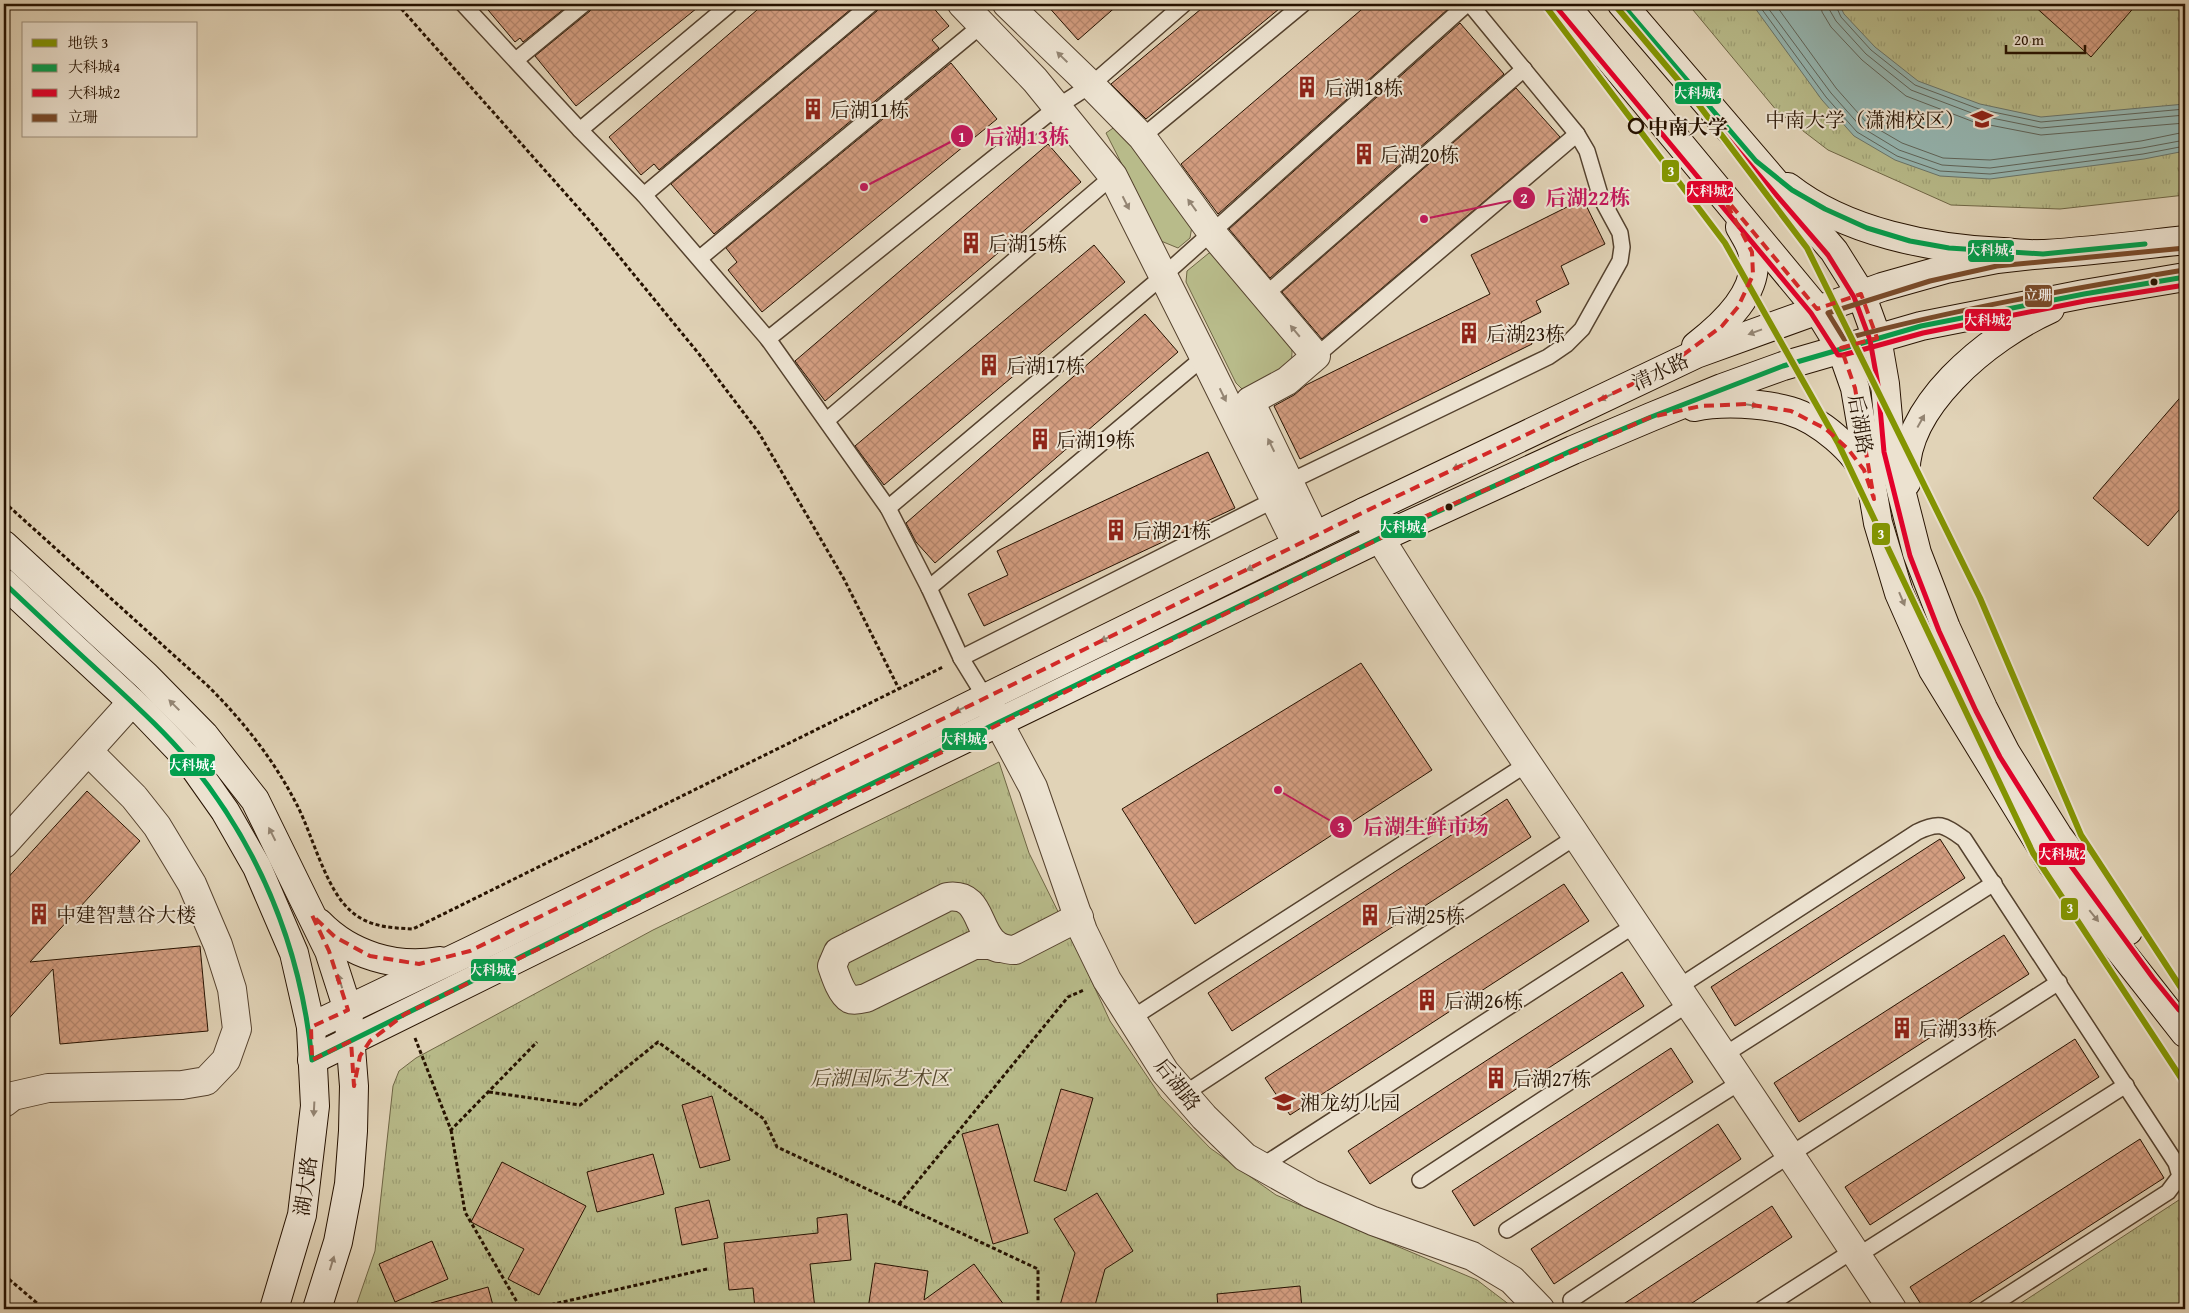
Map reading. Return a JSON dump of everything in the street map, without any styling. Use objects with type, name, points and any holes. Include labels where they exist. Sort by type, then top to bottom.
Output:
[{"type":"main road","points":[[962,4],[1057,107],[1113,176],[1204,357],[1281,491],[1306,541]]},
{"type":"main road","points":[[1007,4],[1142,137],[1212,233],[1316,356],[1287,381],[1250,401],[1281,491]]},
{"type":"main road","name":"后湖路","points":[[1564,4],[1817,309],[1840,348],[1855,388],[1878,523],[1899,592],[1938,678],[2052,864],[2185,1033]]},
{"type":"main road","name":"后湖路","points":[[1622,4],[1834,251],[1861,294],[1877,338],[1885,384],[1891,451],[1918,553],[1946,628],[2006,753],[2058,836],[2159,974],[2185,1005]]},
{"type":"main road","points":[[1756,161],[1792,190],[1825,209],[1867,228],[1910,240],[1950,248],[2043,254],[2185,240]]},
{"type":"main road","points":[[1664,369],[1722,326],[1738,307],[1753,275],[1752,252],[1721,193]]},
{"type":"main road","name":"清水路","points":[[470,951],[1364,512],[1696,354],[1861,294],[1946,269],[1997,259],[2043,254]]},
{"type":"main road","points":[[312,1060],[999,722],[1380,538],[1573,450],[1651,417],[1739,381],[1840,348],[1921,326],[2084,294],[2185,277]]},
{"type":"main road","points":[[1909,520],[1905,479],[1908,455],[1917,426],[1935,397],[1965,366],[2005,334],[2040,314],[2084,294]]},
{"type":"main road","points":[[1651,417],[1702,406],[1746,404],[1791,411],[1826,429],[1848,449],[1864,470],[1874,498]]},
{"type":"main road","points":[[1364,512],[1527,764],[1682,996],[1742,1080],[1892,1309]]},
{"type":"main road","points":[[4,545],[146,676],[204,735],[255,800],[332,960],[348,1010],[354,1086]]},
{"type":"main road","name":"湖大路","points":[[4,583],[132,702],[189,760],[225,811],[257,866],[294,952],[311,1026],[315,1106],[302,1215],[274,1309]]},
{"type":"main road","name":"后湖路","points":[[985,697],[1033,787],[1078,917],[1107,980],[1165,1072],[1204,1117],[1245,1157],[1311,1194],[1373,1221],[1472,1256],[1512,1280],[1540,1309]]},
{"type":"main road","points":[[4,844],[132,702]]},
{"type":"main road","points":[[4,1104],[13,1096],[48,1088],[182,1085],[206,1081],[226,1060],[237,1029],[232,989],[218,945],[192,884],[146,811],[88,751]]},
{"type":"main road","points":[[998,948],[993,944],[970,902],[956,896],[947,897],[838,952],[832,966],[844,994],[850,999],[856,1000],[866,998],[974,945],[998,948],[1015,950],[1078,917]]},
{"type":"main road","points":[[312,915],[335,937],[350,947],[370,956],[419,964],[439,961],[470,951]]},
{"type":"main road","points":[[311,1026],[470,951]]},
{"type":"main road","points":[[316,1309],[338,1242],[349,1184],[356,1067],[360,1056],[370,1041],[384,1028],[405,1014]]},
{"type":"lane","points":[[463,4],[580,130],[644,194],[768,339],[888,508],[929,588],[961,658],[985,697]]},
{"type":"lane","points":[[516,60],[584,4]]},
{"type":"lane","points":[[580,130],[730,4]]},
{"type":"lane","points":[[644,194],[871,4]]},
{"type":"lane","points":[[768,339],[1057,107],[1091,85],[1184,4]]},
{"type":"lane","points":[[1142,137],[1303,4]]},
{"type":"lane","points":[[888,508],[1163,276],[1468,4],[1577,134],[1587,151],[1601,198],[1620,233],[1622,247],[1620,261],[1582,329],[1567,344],[1548,357],[1281,491],[961,658]]},
{"type":"lane","points":[[700,258],[982,24]]},
{"type":"lane","points":[[1265,295],[1524,70]]},
{"type":"lane","points":[[1316,356],[1577,134]]},
{"type":"lane","points":[[827,420],[1113,176]]},
{"type":"lane","points":[[929,588],[1204,357]]},
{"type":"lane","points":[[1132,1018],[1527,764]]},
{"type":"lane","points":[[1420,1180],[1917,832],[1932,824],[1947,827],[1964,839],[1994,883],[2176,1163],[2180,1176],[2168,1192],[1986,1309]]},
{"type":"lane","points":[[1184,1094],[1576,836]]},
{"type":"lane","points":[[1724,1054],[1994,883]]},
{"type":"lane","points":[[1262,1166],[1635,925]]},
{"type":"lane","points":[[1571,1300],[1791,1154],[2059,982]]},
{"type":"lane","points":[[1507,1230],[1742,1080]]},
{"type":"lane","points":[[1762,1309],[2126,1085]]},
{"type":"path","points":[[4,10],[9,4]]},
{"type":"path","points":[[397,4],[590,221],[699,354],[759,433],[839,570],[899,689]]},
{"type":"path","points":[[4,502],[230,708],[270,760],[297,805],[332,888],[352,912],[370,923],[391,928],[413,929],[961,658]]},
{"type":"path","points":[[898,1204],[1068,997],[1107,980]]},
{"type":"path","points":[[405,1014],[451,1130],[465,1212],[520,1309]]},
{"type":"path","points":[[451,1130],[537,1042]]},
{"type":"path","points":[[489,1092],[580,1105],[658,1042],[764,1119],[777,1147],[1038,1269],[1038,1309]]},
{"type":"path","points":[[532,1309],[707,1269]]},
{"type":"path","points":[[4,1275],[44,1309]]},
{"type":"highlighted area","points":[[1721,193],[1817,309],[1861,294],[1877,338],[1841,348],[1855,388],[1874,499],[1864,470],[1848,449],[1826,429],[1791,411],[1746,404],[1701,406],[1651,417],[1426,516],[405,1014],[370,1041],[360,1056],[354,1086],[351,1041],[312,1060],[311,1027],[348,1010],[329,951],[312,915],[335,937],[370,956],[419,964],[470,951],[1364,512],[1664,369],[1722,326],[1738,307],[1753,275],[1752,252]]},
{"type":"green space","name":"中南大学（潇湘校区）","points":[[1688,4],[2185,4],[2185,195],[2060,209],[1951,205],[1828,150],[1777,111]]},
{"type":"green space","points":[[1119,124],[1192,226],[1190,238],[1178,248],[1161,241],[1106,133]]},
{"type":"green space","points":[[1216,252],[1291,342],[1292,357],[1287,367],[1268,380],[1247,388],[1242,389],[1236,383],[1186,282],[1187,271],[1209,253]]},
{"type":"green space","name":"后湖国际艺术区","points":[[999,762],[1029,853],[1110,1021],[1161,1097],[1210,1148],[1276,1195],[1477,1280],[1515,1309],[355,1309],[375,1251],[393,1086],[399,1071],[416,1058],[653,930]]},
{"type":"green space","points":[[2185,1196],[2185,1309],[2012,1309]]},
{"type":"water","points":[[1752,4],[1839,4],[1844,14],[1875,47],[1918,81],[1980,104],[2041,117],[2185,104],[2185,151],[2144,159],[1990,179],[1940,176],[1895,160],[1854,136],[1822,100]]},
{"type":"building","points":[[483,4],[570,4],[523,42],[520,38],[515,42]]},
{"type":"building","points":[[593,4],[702,4],[576,106],[535,56],[590,11]]},
{"type":"building","points":[[764,4],[857,4],[659,170],[654,164],[641,175],[609,137]]},
{"type":"building","name":"后湖11栋","points":[[880,4],[930,4],[949,26],[932,40],[939,48],[714,234],[671,184],[877,11]]},
{"type":"building","points":[[1046,4],[1119,4],[1078,40]]},
{"type":"building","points":[[1207,4],[1285,4],[1146,119],[1111,84]]},
{"type":"building","name":"后湖18栋","points":[[1368,4],[1443,4],[1448,9],[1218,214],[1181,164]]},
{"type":"building","points":[[2032,4],[2137,4],[2091,57]]},
{"type":"building","name":"后湖20栋","points":[[1460,23],[1504,74],[1270,278],[1229,229]]},
{"type":"building","points":[[951,63],[997,119],[762,312],[728,270],[737,262],[726,248]]},
{"type":"building","points":[[1516,88],[1560,137],[1322,339],[1282,292]]},
{"type":"building","name":"后湖15栋","points":[[1048,144],[1081,182],[825,401],[795,361]]},
{"type":"building","name":"后湖23栋","points":[[1583,199],[1605,244],[1561,266],[1569,284],[1536,301],[1541,312],[1521,322],[1532,344],[1300,459],[1274,406],[1294,395],[1306,385],[1490,294],[1471,255]]},
{"type":"building","name":"后湖17栋","points":[[1094,245],[1125,282],[884,485],[855,446]]},
{"type":"building","name":"后湖19栋","points":[[1145,314],[1178,352],[935,563],[916,542],[906,523]]},
{"type":"building","points":[[2185,392],[2185,503],[2148,546],[2093,498]]},
{"type":"building","name":"后湖21栋","points":[[1208,452],[1235,508],[984,626],[968,594],[1008,575],[997,551]]},
{"type":"building","points":[[1361,663],[1432,770],[1195,924],[1122,809]]},
{"type":"building","name":"中建智慧谷大楼","points":[[87,791],[140,841],[30,962],[200,946],[208,1031],[60,1044],[53,969],[4,1024],[4,882]]},
{"type":"building","name":"后湖25栋","points":[[1507,799],[1531,837],[1232,1031],[1208,993]]},
{"type":"building","points":[[1940,839],[1965,878],[1735,1026],[1711,987]]},
{"type":"building","name":"后湖26栋","points":[[1564,884],[1589,921],[1290,1115],[1265,1078]]},
{"type":"building","name":"后湖33栋","points":[[2004,935],[2029,974],[1799,1122],[1774,1083]]},
{"type":"building","name":"后湖27栋","points":[[1622,972],[1644,1006],[1370,1184],[1348,1151]]},
{"type":"building","points":[[2075,1039],[2099,1077],[1870,1225],[1845,1187]]},
{"type":"building","points":[[1671,1048],[1693,1082],[1474,1226],[1452,1191]]},
{"type":"building","points":[[1061,1089],[1093,1098],[1066,1191],[1034,1181]]},
{"type":"building","points":[[712,1096],[730,1160],[700,1168],[682,1105]]},
{"type":"building","points":[[998,1124],[1028,1233],[993,1244],[962,1134]]},
{"type":"building","points":[[1718,1124],[1741,1159],[1554,1284],[1531,1249]]},
{"type":"building","points":[[2140,1139],[2164,1178],[1960,1309],[1924,1309],[1910,1287]]},
{"type":"building","points":[[653,1154],[664,1194],[597,1212],[587,1172]]},
{"type":"building","points":[[502,1162],[586,1206],[539,1295],[508,1279],[524,1249],[471,1222]]},
{"type":"building","points":[[1097,1193],[1133,1251],[1105,1269],[1094,1309],[1059,1309],[1075,1253],[1054,1219]]},
{"type":"building","points":[[709,1200],[718,1238],[682,1245],[675,1208]]},
{"type":"building","points":[[1772,1206],[1792,1237],[1683,1309],[1616,1309]]},
{"type":"building","points":[[847,1214],[851,1260],[810,1264],[815,1309],[755,1309],[753,1288],[729,1290],[724,1243],[818,1233],[817,1218]]},
{"type":"building","points":[[432,1241],[448,1279],[395,1302],[379,1264]]},
{"type":"building","points":[[875,1263],[928,1271],[924,1300],[974,1264],[1007,1309],[868,1309]]},
{"type":"building","points":[[1300,1286],[1302,1309],[1218,1309],[1217,1294]]},
{"type":"building","points":[[488,1287],[494,1309],[432,1309],[431,1303]]},
{"type":"metro line","name":"3","points":[[1544,4],[1725,243],[1838,443],[2033,853],[2185,1084]]},
{"type":"metro line","name":"3","points":[[1614,4],[1695,100],[1807,248],[1980,598],[2081,835],[2185,994]]},
{"type":"transit line","name":"大科城4","points":[[1622,4],[1756,161],[1792,190],[1825,209],[1867,228],[1910,241],[1949,248],[2043,254],[2145,244]]},
{"type":"transit line","name":"大科城2","points":[[1558,9],[1811,313],[1838,355],[1923,333],[2085,301],[2185,285]]},
{"type":"transit line","name":"大科城2","points":[[1616,9],[1828,255],[1854,297],[1870,340],[1878,385],[1884,452],[1910,556],[1939,631],[1976,711],[2000,757],[2052,840],[2153,978],[2179,1010]]},
{"type":"transit line","name":"立珊","points":[[2184,270],[1971,309],[1844,339],[1828,313],[1930,281],[1997,266],[2185,248]]},
{"type":"transit line","name":"大科城4","points":[[4,583],[170,739],[214,794],[237,829],[273,902],[287,940],[298,979],[312,1060],[836,801],[1380,538],[1573,450],[1651,417],[1783,366],[1921,326],[2084,294],[2185,277]]},
{"type":"place","name":"后湖18栋","points":[[1307,87]]},
{"type":"place","name":"后湖11栋","points":[[813,109]]},
{"type":"place","name":"中南大学（潇湘校区）","points":[[1982,119]]},
{"type":"place","name":"中南大学","points":[[1636,126]]},
{"type":"place","name":"后湖20栋","points":[[1364,154]]},
{"type":"place","name":"后湖13栋","points":[[864,187]]},
{"type":"place","name":"后湖22栋","points":[[1424,219]]},
{"type":"place","name":"后湖15栋","points":[[971,243]]},
{"type":"place","name":"后湖23栋","points":[[1469,333]]},
{"type":"place","name":"后湖17栋","points":[[989,365]]},
{"type":"place","name":"后湖19栋","points":[[1040,439]]},
{"type":"place","name":"后湖21栋","points":[[1116,530]]},
{"type":"place","name":"后湖生鲜市场","points":[[1278,790]]},
{"type":"place","name":"中建智慧谷大楼","points":[[39,914]]},
{"type":"place","name":"后湖25栋","points":[[1370,915]]},
{"type":"place","name":"后湖26栋","points":[[1427,1000]]},
{"type":"place","name":"后湖33栋","points":[[1902,1028]]},
{"type":"place","name":"后湖27栋","points":[[1496,1078]]},
{"type":"place","name":"湘龙幼儿园","points":[[1284,1102]]}]
